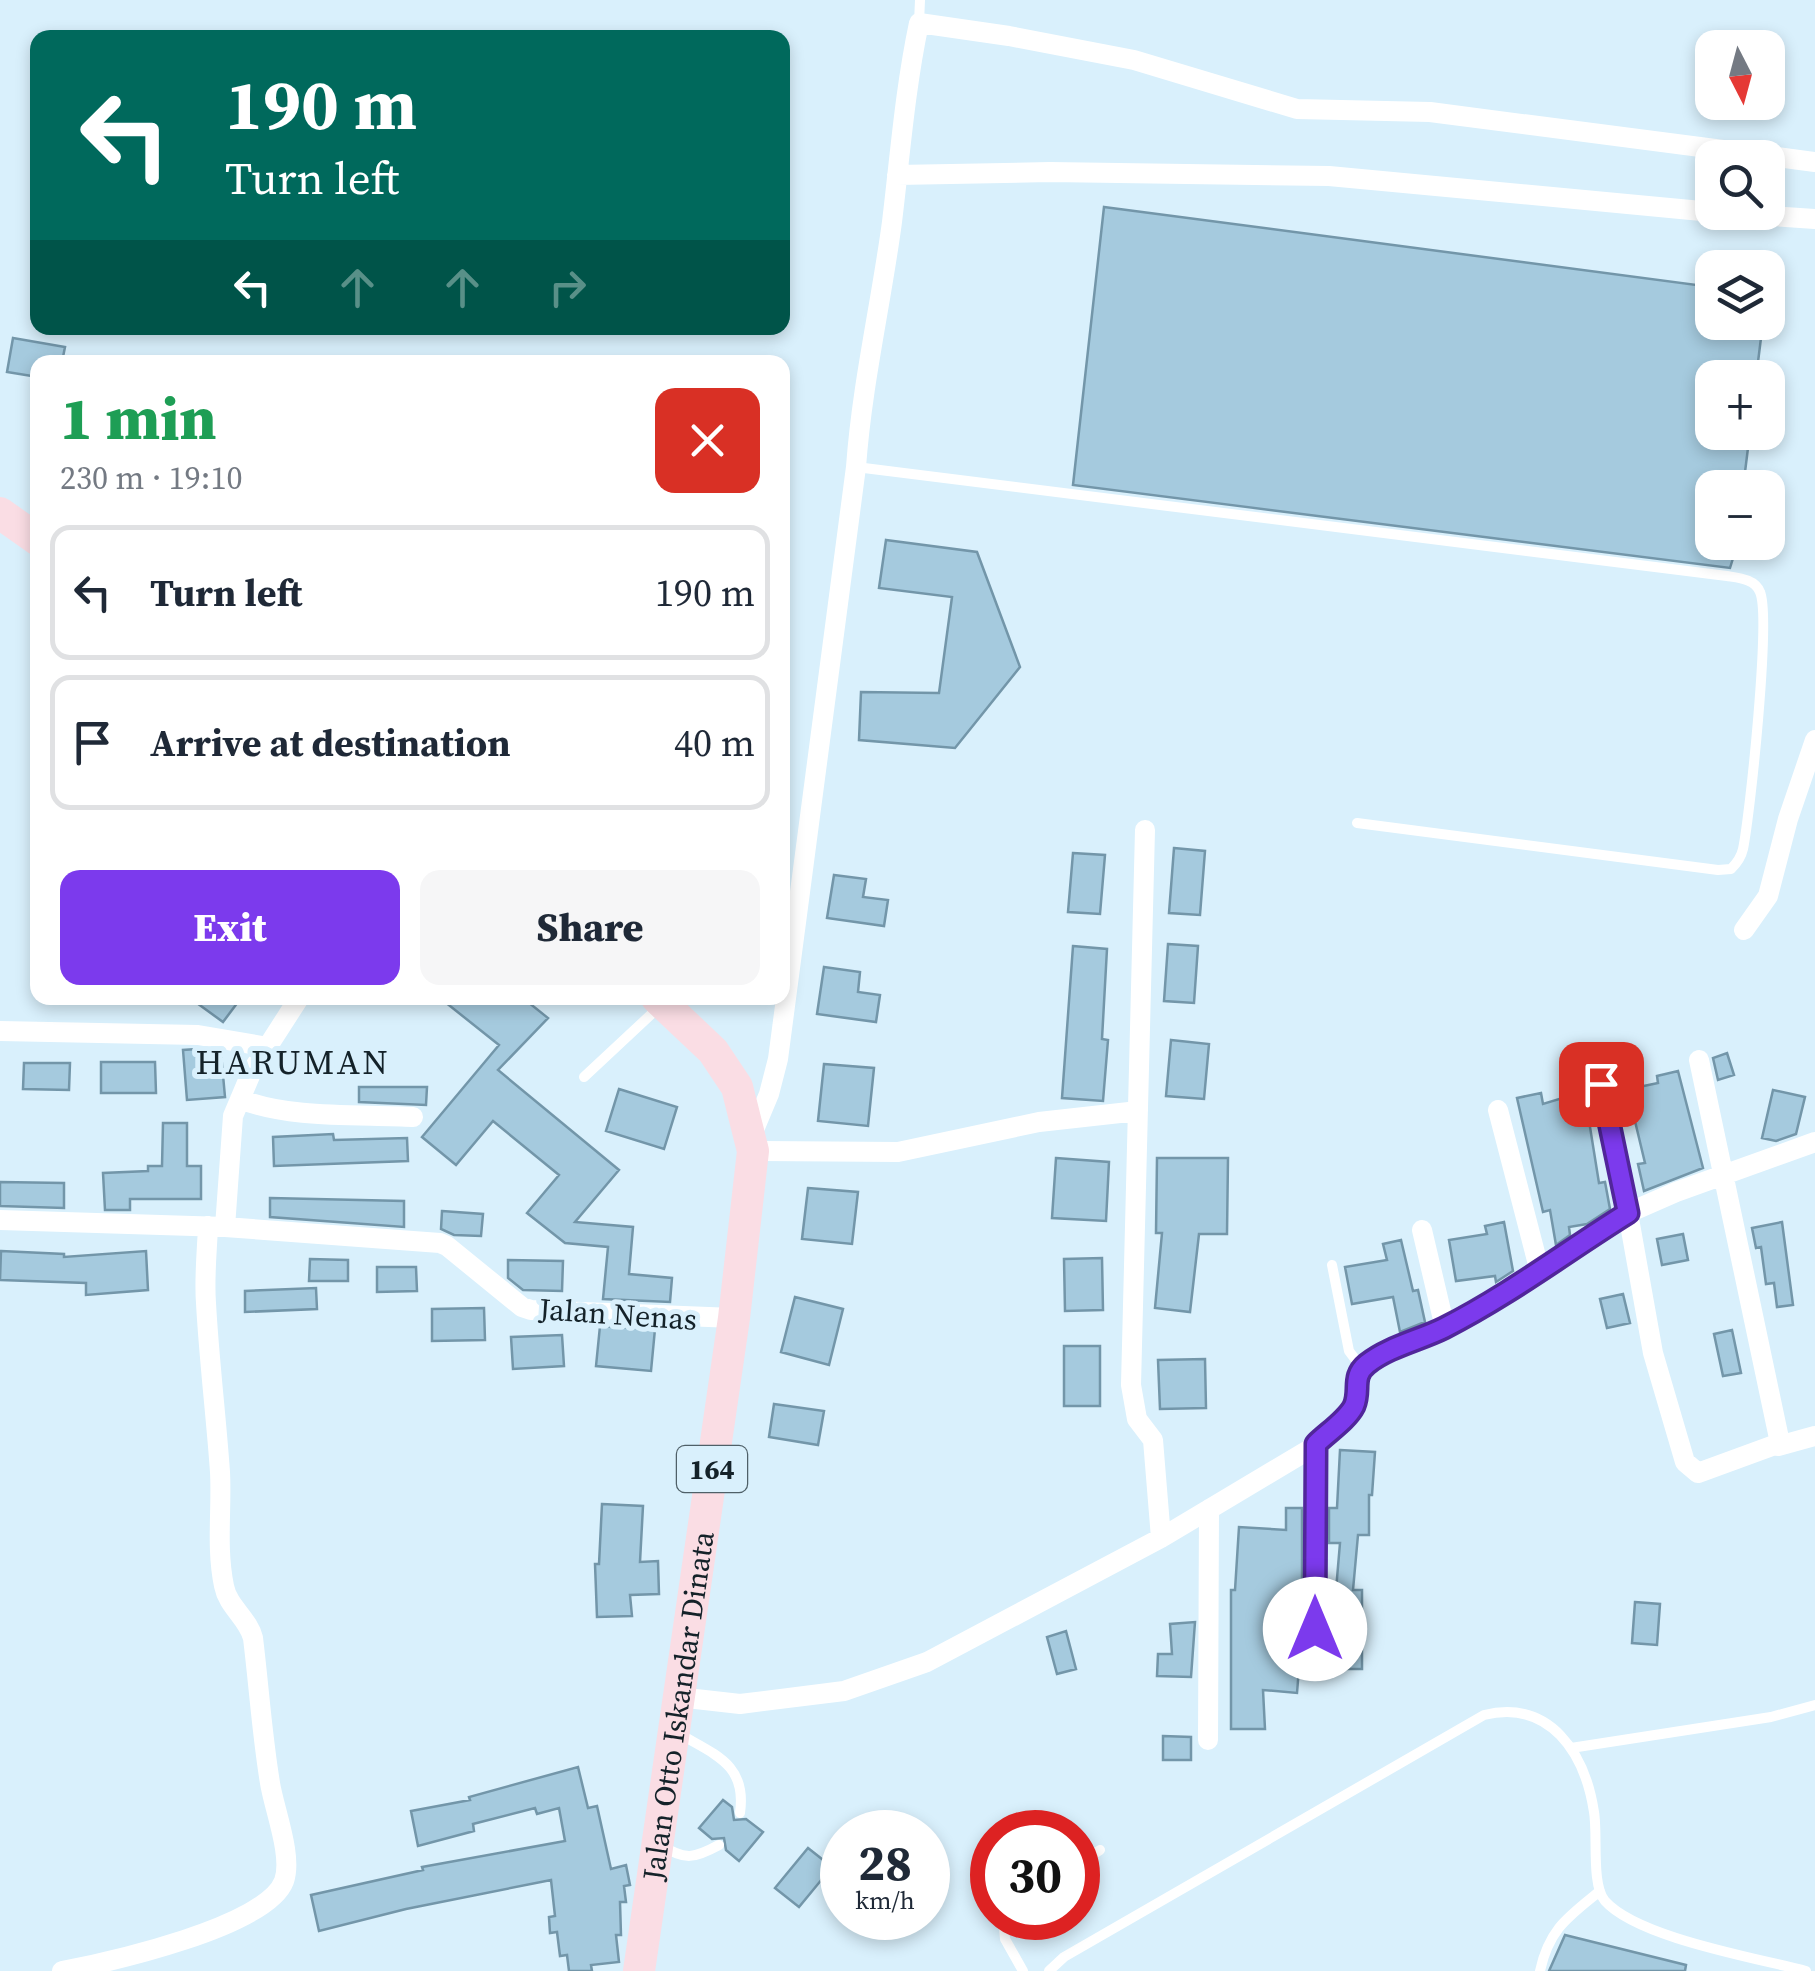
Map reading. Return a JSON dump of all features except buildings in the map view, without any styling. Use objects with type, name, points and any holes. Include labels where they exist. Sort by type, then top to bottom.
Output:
[{"type":"main road","points":[[0,513],[30,534]]},
{"type":"main road","name":"Jalan Otto Iskandar Dinata","points":[[639,1971],[734,1318],[752,1144],[737,1087],[713,1052],[665,1005]]},
{"type":"street","points":[[790,927],[918,23],[1134,60],[1297,109],[1430,112],[1815,162]]},
{"type":"street","points":[[897,175],[1050,172],[1330,176],[1695,210]]},
{"type":"street","points":[[1785,218],[1815,220]]},
{"type":"street","points":[[1744,930],[1768,896],[1788,819],[1815,740]]},
{"type":"street","points":[[1144,830],[1132,1405],[1152,1440],[1161,1538]]},
{"type":"street","points":[[62,1971],[127,1958],[216,1928],[273,1897],[283,1885],[287,1870],[270,1785],[253,1638],[250,1626],[226,1597],[223,1582],[218,1530],[222,1505],[206,1300],[233,1116],[252,1071],[295,1005]]},
{"type":"street","points":[[782,1005],[778,1059],[752,1144],[898,1152],[1038,1122],[1138,1111]]},
{"type":"street","points":[[0,1031],[198,1035],[268,1047]]},
{"type":"street","points":[[1699,1060],[1780,1439],[1778,1446]]},
{"type":"street","points":[[1601,1084],[1653,1353],[1685,1462],[1698,1473],[1815,1436]]},
{"type":"street","points":[[240,1100],[272,1108],[413,1116]]},
{"type":"street","points":[[1498,1110],[1540,1272]]},
{"type":"street","points":[[675,1714],[844,1691],[927,1662],[1161,1538],[1316,1444],[1355,1404],[1355,1379],[1373,1359],[1444,1328],[1540,1272],[1628,1213],[1815,1142]]},
{"type":"street","name":"Jalan Nenas","points":[[0,1220],[216,1227],[444,1244],[522,1307],[531,1310],[734,1318]]},
{"type":"street","points":[[1422,1230],[1444,1328]]},
{"type":"street","points":[[1315,1666],[1316,1444]]},
{"type":"street","points":[[1208,1740],[1209,1509]]},
{"type":"lane","points":[[918,23],[920,0]]},
{"type":"lane","points":[[856,466],[1727,576],[1756,585],[1762,594],[1764,642],[1748,806],[1742,852],[1730,868],[1680,865],[1357,823]]},
{"type":"lane","points":[[584,1078],[655,1005]]},
{"type":"lane","points":[[1332,1265],[1350,1351],[1362,1368]]},
{"type":"lane","points":[[1571,1748],[1770,1716],[1815,1705]]},
{"type":"lane","points":[[1050,1971],[1064,1957],[1484,1715],[1503,1710],[1532,1714],[1554,1727],[1571,1748],[1594,1810],[1603,1900],[1629,1921],[1806,1971]]},
{"type":"lane","points":[[675,1714],[728,1764],[739,1780],[740,1814]]},
{"type":"lane","points":[[657,1842],[678,1856],[699,1856],[719,1845]]},
{"type":"lane","points":[[1540,1971],[1546,1946],[1565,1919],[1600,1891]]},
{"type":"lane","points":[[1005,1940],[1023,1971]]},
{"type":"district","name":"HARUMAN","points":[[293,1062]]},
{"type":"route","points":[[1315,1629],[1316,1444],[1351,1410],[1356,1399],[1355,1379],[1373,1359],[1444,1328],[1546,1268],[1628,1213],[1601,1084]]}]
